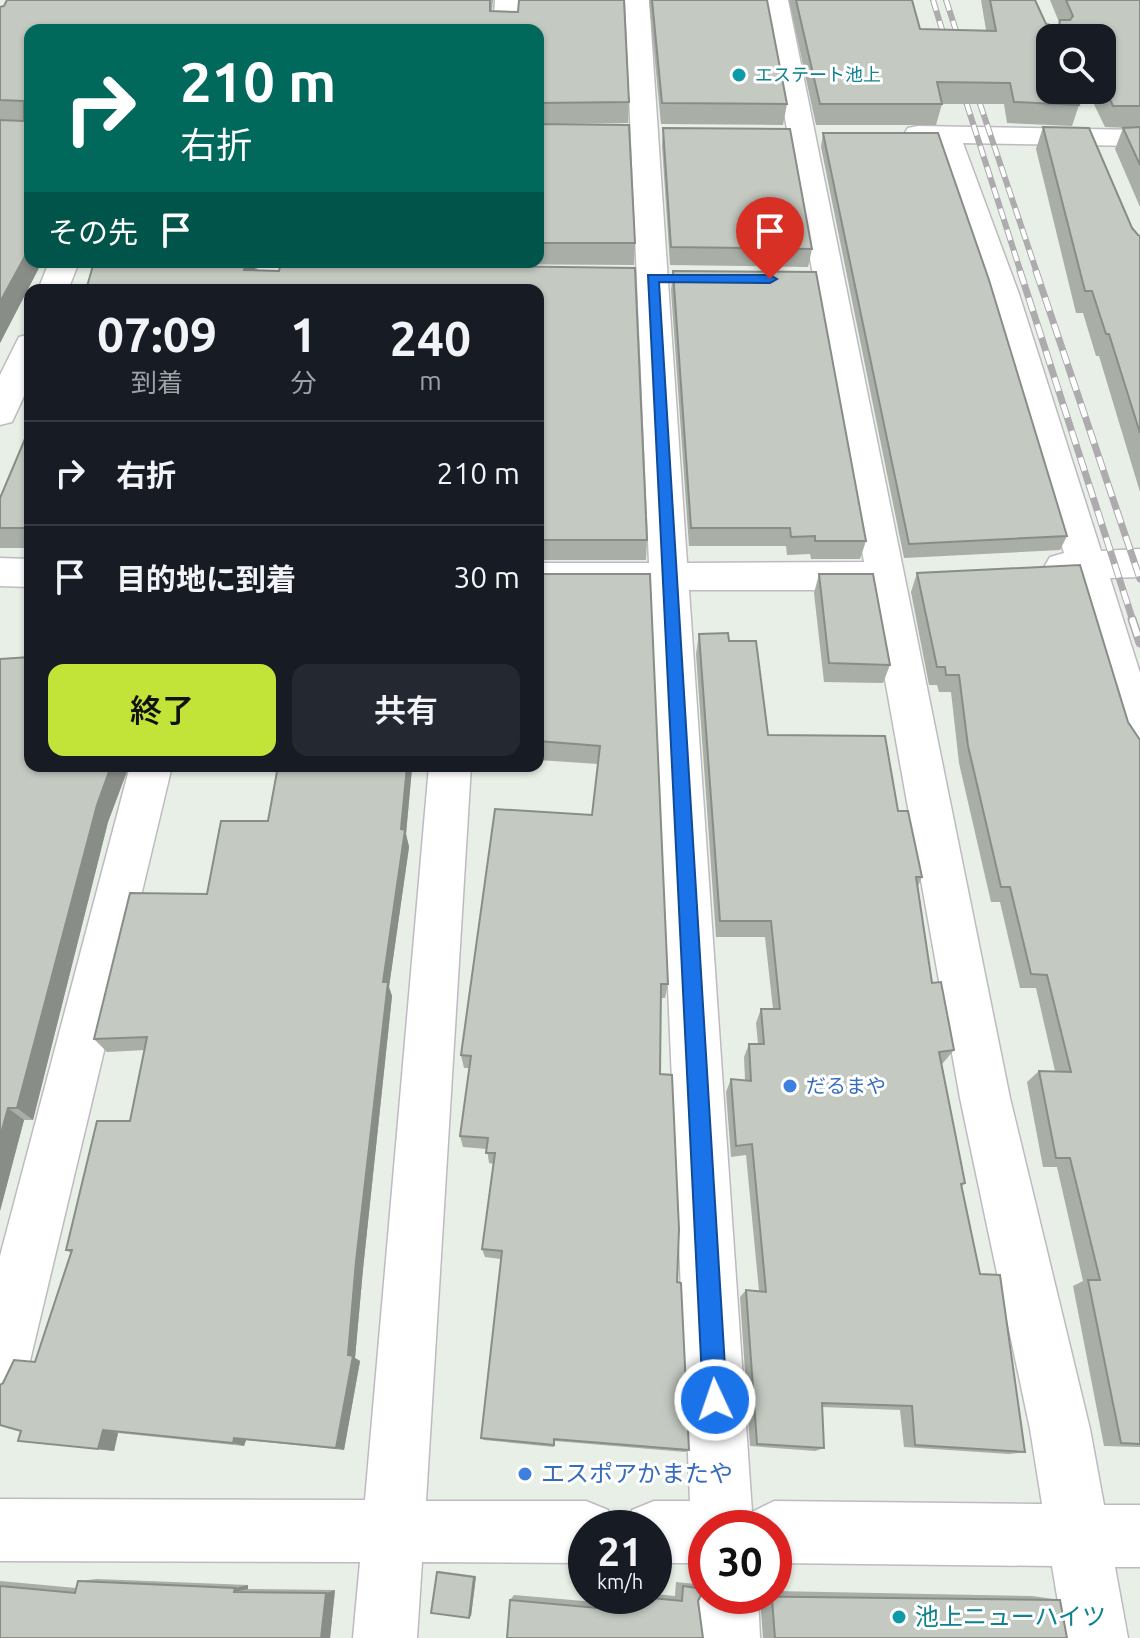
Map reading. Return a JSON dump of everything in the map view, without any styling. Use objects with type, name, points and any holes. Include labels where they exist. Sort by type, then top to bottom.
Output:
[{"type":"street","points":[[505,24],[507,0]]},
{"type":"street","points":[[637,0],[642,134],[658,363],[721,1510]]},
{"type":"street","points":[[776,0],[816,134],[815,279],[902,575],[985,1098],[1060,1429],[1096,1638]]},
{"type":"street","points":[[1088,125],[1105,167]]},
{"type":"street","points":[[888,134],[946,134],[1088,125],[1140,138]]},
{"type":"street","points":[[613,134],[674,134]]},
{"type":"street","points":[[770,134],[816,134]]},
{"type":"street","points":[[946,134],[1008,309],[1140,738]]},
{"type":"street","points":[[0,414],[24,358]]},
{"type":"street","points":[[1027,569],[1140,563]]},
{"type":"street","points":[[0,572],[24,573]]},
{"type":"street","points":[[544,577],[902,575]]},
{"type":"street","points":[[0,1365],[149,772]]},
{"type":"street","points":[[385,1638],[450,772]]},
{"type":"street","points":[[0,1530],[568,1532]]},
{"type":"street","points":[[792,1532],[1140,1536]]},
{"type":"street","points":[[727,1614],[728,1638]]},
{"type":"building","points":[[7,0],[490,0],[490,11],[518,12],[519,0],[624,0],[629,102],[544,103],[544,24],[24,24],[24,101],[0,100],[0,7]]},
{"type":"building","points":[[652,0],[767,0],[787,104],[662,103]]},
{"type":"building","points":[[796,0],[912,0],[920,29],[996,31],[990,0],[1035,0],[1046,24],[1036,24],[1036,103],[1014,102],[1010,83],[937,82],[942,104],[820,104]]},
{"type":"building","points":[[1066,0],[1140,0],[1140,106],[1113,106],[1116,104],[1116,24],[1059,24],[1060,20],[1070,20],[1073,16]]},
{"type":"building","points":[[0,120],[24,121],[24,258],[0,302]]},
{"type":"building","points":[[544,124],[629,125],[635,243],[544,243]]},
{"type":"building","points":[[1043,127],[1089,128],[1132,228],[1140,236],[1140,433],[1109,334],[1106,334],[1092,291],[1085,291]]},
{"type":"building","points":[[1140,127],[1140,165],[1123,128]]},
{"type":"building","points":[[663,128],[790,129],[812,249],[671,247]]},
{"type":"building","points":[[823,133],[938,133],[989,280],[1067,536],[909,544]]},
{"type":"building","points":[[92,268],[244,268],[279,271],[280,268],[635,268],[647,540],[544,540],[544,284],[88,284]]},
{"type":"building","points":[[673,271],[816,272],[866,541],[815,541],[815,536],[791,537],[790,528],[691,528]]},
{"type":"building","points":[[24,441],[24,528],[0,528],[0,498]]},
{"type":"building","points":[[1080,565],[1128,722],[1140,740],[1140,1444],[1121,1443],[1088,1280],[1100,1280],[1070,1158],[1056,1158],[1039,1071],[1071,1072],[1047,975],[1031,974],[1010,887],[1001,887],[968,746],[959,675],[946,675],[945,667],[937,667],[917,573]]},
{"type":"building","points":[[544,574],[650,574],[668,984],[661,984],[660,1074],[672,1075],[679,1229],[677,1282],[681,1283],[689,1450],[554,1439],[554,1445],[481,1438],[502,1251],[482,1249],[495,1153],[486,1153],[488,1138],[460,1136],[471,1056],[461,1055],[495,809],[592,815],[600,746],[544,741]]},
{"type":"building","points":[[819,574],[873,574],[890,665],[829,663]]},
{"type":"building","points":[[728,633],[729,641],[756,641],[768,735],[885,736],[898,811],[908,811],[922,877],[916,877],[932,983],[941,982],[954,1050],[939,1052],[965,1183],[961,1184],[980,1274],[1000,1275],[1025,1452],[915,1445],[912,1406],[822,1403],[824,1448],[757,1444],[746,1290],[766,1292],[752,1144],[736,1146],[731,1079],[751,1081],[749,1044],[764,1044],[761,1009],[780,1009],[771,921],[720,921],[699,634]]},
{"type":"building","points":[[24,657],[24,772],[109,772],[97,805],[17,1108],[8,1108],[0,1137],[0,659]]},
{"type":"building","points":[[277,772],[406,772],[401,829],[405,830],[383,982],[388,982],[356,1261],[348,1355],[353,1356],[336,1448],[234,1438],[233,1443],[103,1430],[98,1449],[18,1441],[21,1431],[0,1425],[0,1385],[14,1360],[35,1362],[72,1250],[66,1250],[97,1121],[130,1121],[147,1037],[94,1039],[130,893],[207,894],[221,821],[268,821]]},
{"type":"building","points":[[437,1572],[474,1577],[469,1618],[431,1613]]},
{"type":"building","points":[[78,1581],[235,1588],[234,1592],[326,1593],[321,1638],[0,1638],[0,1586],[75,1593]]},
{"type":"building","points":[[683,1586],[688,1587],[688,1614],[700,1614],[703,1638],[507,1638],[510,1600],[568,1605],[568,1614],[672,1614],[672,1600],[682,1601]]},
{"type":"building","name":"池上ニューハイツ","points":[[792,1597],[1060,1600],[1067,1638],[775,1638],[773,1614],[792,1614]]},
{"type":"railway","points":[[933,0],[948,49]]},
{"type":"railway","points":[[946,0],[962,49]]},
{"type":"railway","points":[[960,83],[1021,273]]},
{"type":"railway","points":[[973,83],[1037,273]]},
{"type":"railway","points":[[1020,271],[1133,621]]},
{"type":"railway","points":[[1036,271],[1140,579]]},
{"type":"railway","points":[[1132,619],[1140,643]]},
{"type":"place","name":"エステート池上","points":[[739,75]]},
{"type":"place","name":"だるまや","points":[[790,1086]]},
{"type":"place","name":"エスポアかまたや","points":[[525,1474]]},
{"type":"place","name":"池上ニューハイツ","points":[[899,1617]]},
{"type":"route","points":[[715,1400],[652,278],[770,279]]}]
